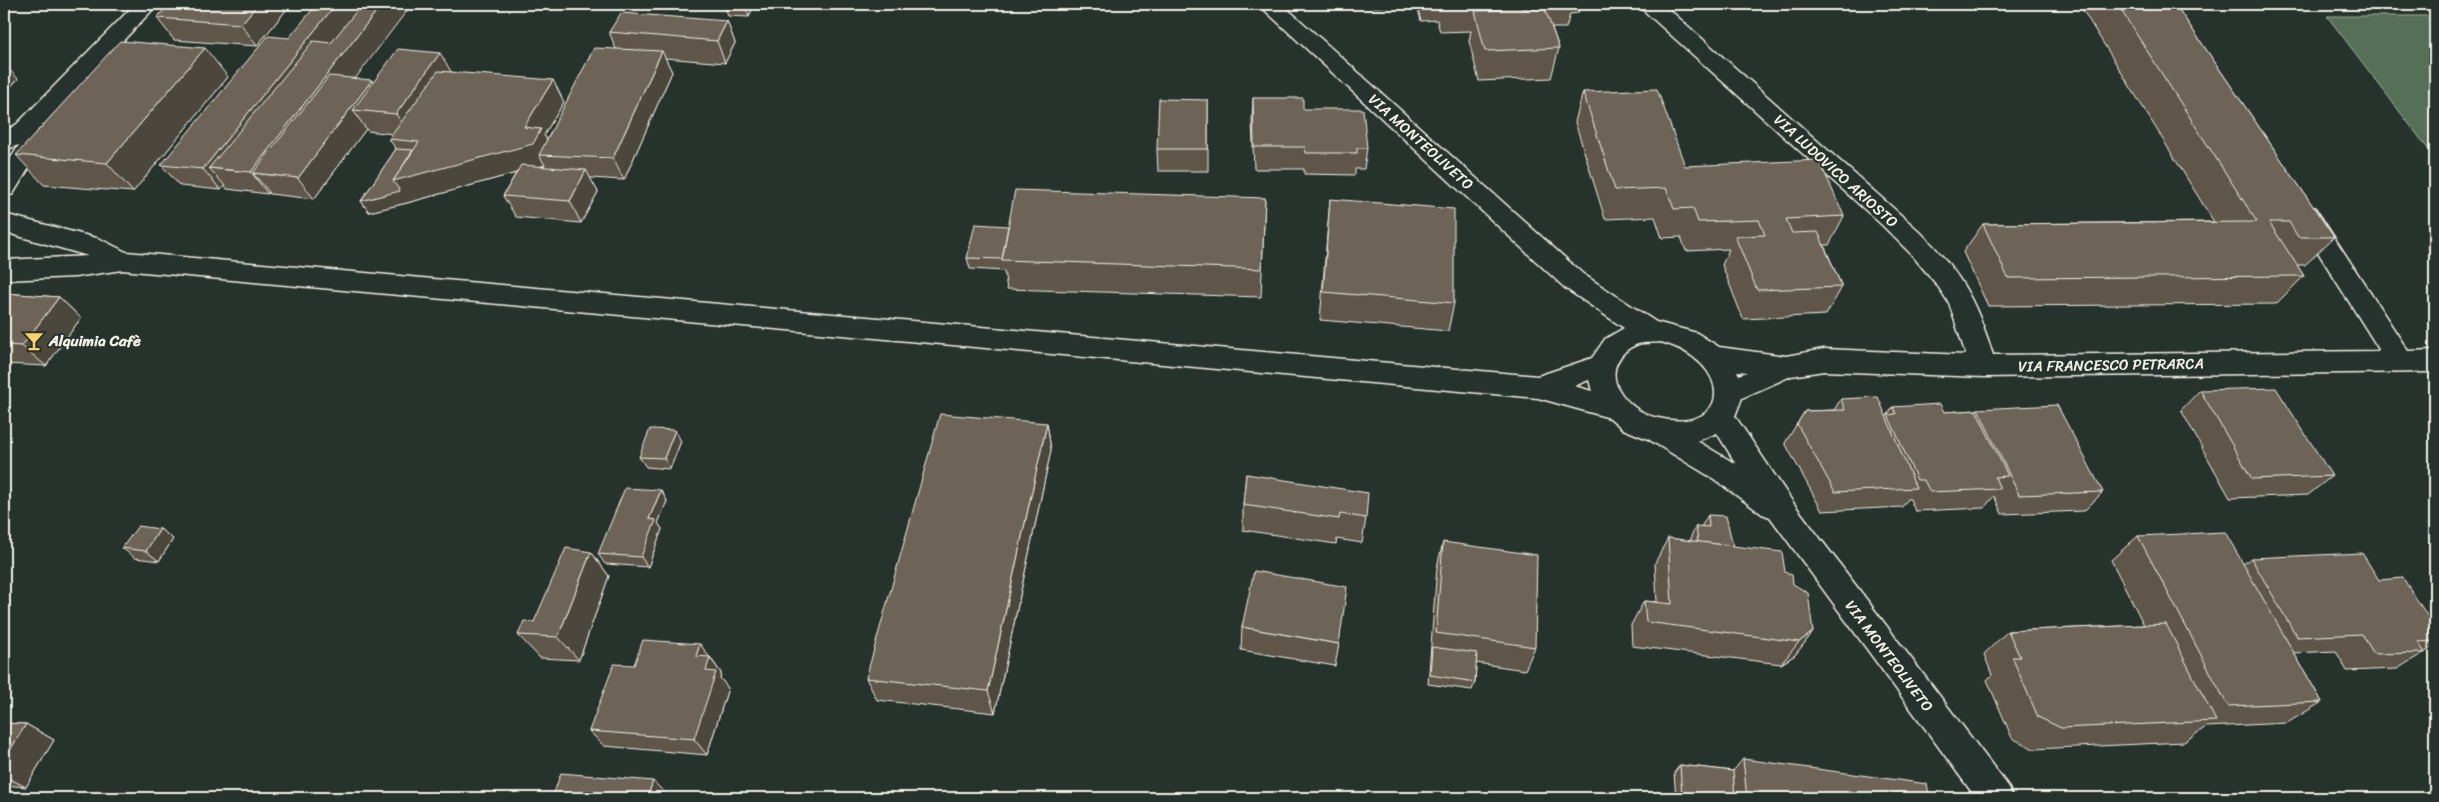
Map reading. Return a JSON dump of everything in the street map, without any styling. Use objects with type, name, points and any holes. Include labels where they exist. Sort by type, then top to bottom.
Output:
[{"type":"street","points":[[4,142],[25,130],[147,4]]},
{"type":"street","name":"VIA MONTEOLIVETO","points":[[1269,4],[1574,281],[1652,333]]},
{"type":"street","name":"VIA LUDOVICO ARIOSTO","points":[[1650,4],[1891,219],[1918,247],[1950,283],[1962,302],[1983,366]]},
{"type":"street","points":[[4,188],[31,145],[25,130]]},
{"type":"street","points":[[2296,198],[2401,362]]},
{"type":"street","points":[[4,234],[4,222],[31,232],[91,246],[122,261]]},
{"type":"street","points":[[4,270],[75,267],[122,261],[1538,387],[1618,409]]},
{"type":"street","name":"VIA MONTEOLIVETO","points":[[1574,281],[1608,327],[1609,354]]},
{"type":"street","points":[[1538,387],[1609,354],[1639,333],[1660,332],[1696,344],[1713,356],[1725,372],[1730,391],[1729,402],[1721,417],[1705,428],[1685,433],[1662,432],[1636,423],[1618,409],[1606,393],[1602,382],[1609,354]]},
{"type":"street","name":"VIA FRANCESCO PETRARCA","points":[[1713,356],[1787,366]]},
{"type":"street","name":"VIA FRANCESCO PETRARCA","points":[[1730,391],[1787,366],[1824,360],[1983,366],[2435,361]]},
{"type":"street","name":"VIA MONTEOLIVETO","points":[[1721,417],[1784,513],[1996,798]]},
{"type":"street","name":"VIA MONTEOLIVETO","points":[[1651,428],[1724,471],[1784,513]]},
{"type":"green space","points":[[2327,16],[2435,16],[2435,158]]},
{"type":"building","points":[[169,4],[258,4],[241,24],[157,18]]},
{"type":"building","points":[[317,4],[336,4],[203,169],[161,165],[268,36],[289,38]]},
{"type":"building","points":[[362,4],[382,4],[251,172],[209,168],[313,41],[331,43]]},
{"type":"building","points":[[745,4],[745,5],[724,5]]},
{"type":"building","points":[[1499,4],[1521,4],[1523,9],[1545,9],[1559,48],[1485,51],[1475,11],[1501,10]]},
{"type":"building","points":[[2117,4],[2175,4],[2334,237],[2298,237],[2289,222],[2269,222],[2304,276],[2008,278],[1983,224],[2257,222]]},
{"type":"building","points":[[621,13],[727,21],[717,41],[609,32]]},
{"type":"building","points":[[120,41],[205,48],[107,163],[16,155]]},
{"type":"building","points":[[594,48],[662,51],[613,158],[539,155]]},
{"type":"building","points":[[398,49],[440,53],[396,114],[353,110]]},
{"type":"building","points":[[438,71],[553,80],[524,127],[541,129],[533,144],[393,181],[419,142],[389,139]]},
{"type":"building","points":[[329,76],[372,80],[298,178],[253,173]]},
{"type":"building","points":[[1657,89],[1685,166],[1819,160],[1844,216],[1786,219],[1792,233],[1818,232],[1842,287],[1757,290],[1735,236],[1765,235],[1759,220],[1698,222],[1693,208],[1674,209],[1666,188],[1615,190],[1583,92]]},
{"type":"building","points":[[1253,98],[1303,98],[1303,109],[1363,109],[1367,148],[1357,148],[1357,153],[1306,153],[1305,147],[1254,147]]},
{"type":"building","points":[[1159,99],[1208,100],[1208,149],[1157,149]]},
{"type":"building","points":[[396,149],[413,150],[393,181],[400,191],[361,201]]},
{"type":"building","points":[[521,165],[586,170],[570,201],[503,196]]},
{"type":"building","points":[[1015,190],[1265,198],[1262,269],[1002,260]]},
{"type":"building","points":[[1330,199],[1454,209],[1454,303],[1323,292]]},
{"type":"building","points":[[975,224],[1008,226],[1002,259],[967,258]]},
{"type":"building","points":[[4,293],[59,297],[22,346],[4,345]]},
{"type":"building","points":[[2276,388],[2332,476],[2252,479],[2200,390]]},
{"type":"building","points":[[1878,397],[1916,488],[1835,492],[1797,424],[1805,411],[1845,410],[1841,399]]},
{"type":"building","points":[[1940,404],[1944,412],[1976,410],[2008,476],[1995,477],[2000,489],[1930,492],[1924,480],[1917,480],[1888,415],[1896,414],[1893,407]]},
{"type":"building","points":[[2057,405],[2103,492],[2019,495],[1978,409]]},
{"type":"building","points":[[940,414],[1047,423],[988,691],[866,678]]},
{"type":"building","points":[[650,429],[675,430],[664,458],[639,457]]},
{"type":"building","points":[[1246,474],[1368,493],[1366,518],[1340,514],[1339,519],[1243,505]]},
{"type":"building","points":[[625,488],[661,490],[649,519],[656,520],[641,557],[598,554]]},
{"type":"building","points":[[1708,515],[1726,516],[1733,546],[1698,542],[1696,526],[1709,527]]},
{"type":"building","points":[[138,526],[160,529],[146,551],[122,548]]},
{"type":"building","points":[[2225,532],[2322,702],[2228,706],[2138,536]]},
{"type":"building","points":[[1668,538],[1782,552],[1785,572],[1792,575],[1793,584],[1808,593],[1813,632],[1799,642],[1646,622],[1644,601],[1672,604]]},
{"type":"building","points":[[1443,542],[1537,555],[1535,647],[1436,633]]},
{"type":"building","points":[[566,548],[591,552],[558,637],[518,635],[524,621],[534,622]]},
{"type":"building","points":[[2362,553],[2379,580],[2403,578],[2435,628],[2435,641],[2418,642],[2425,653],[2374,654],[2362,634],[2297,637],[2251,558]]},
{"type":"building","points":[[1254,571],[1347,587],[1339,644],[1242,627]]},
{"type":"building","points":[[2166,624],[2216,721],[2061,728],[2038,717],[2012,657],[2020,657],[2008,631]]},
{"type":"building","points":[[643,640],[700,644],[696,656],[710,657],[706,671],[716,672],[694,739],[589,731],[614,664],[634,665]]},
{"type":"building","points":[[1432,647],[1477,653],[1475,682],[1430,675]]},
{"type":"building","points":[[4,723],[26,724],[4,760]]},
{"type":"building","points":[[1743,759],[1927,784],[1930,798],[1747,798]]},
{"type":"building","points":[[1680,765],[1733,771],[1735,798],[1682,798]]},
{"type":"building","points":[[561,773],[653,781],[647,798],[552,798]]},
{"type":"place","name":"Alquimia Cafè","points":[[34,341]]}]
